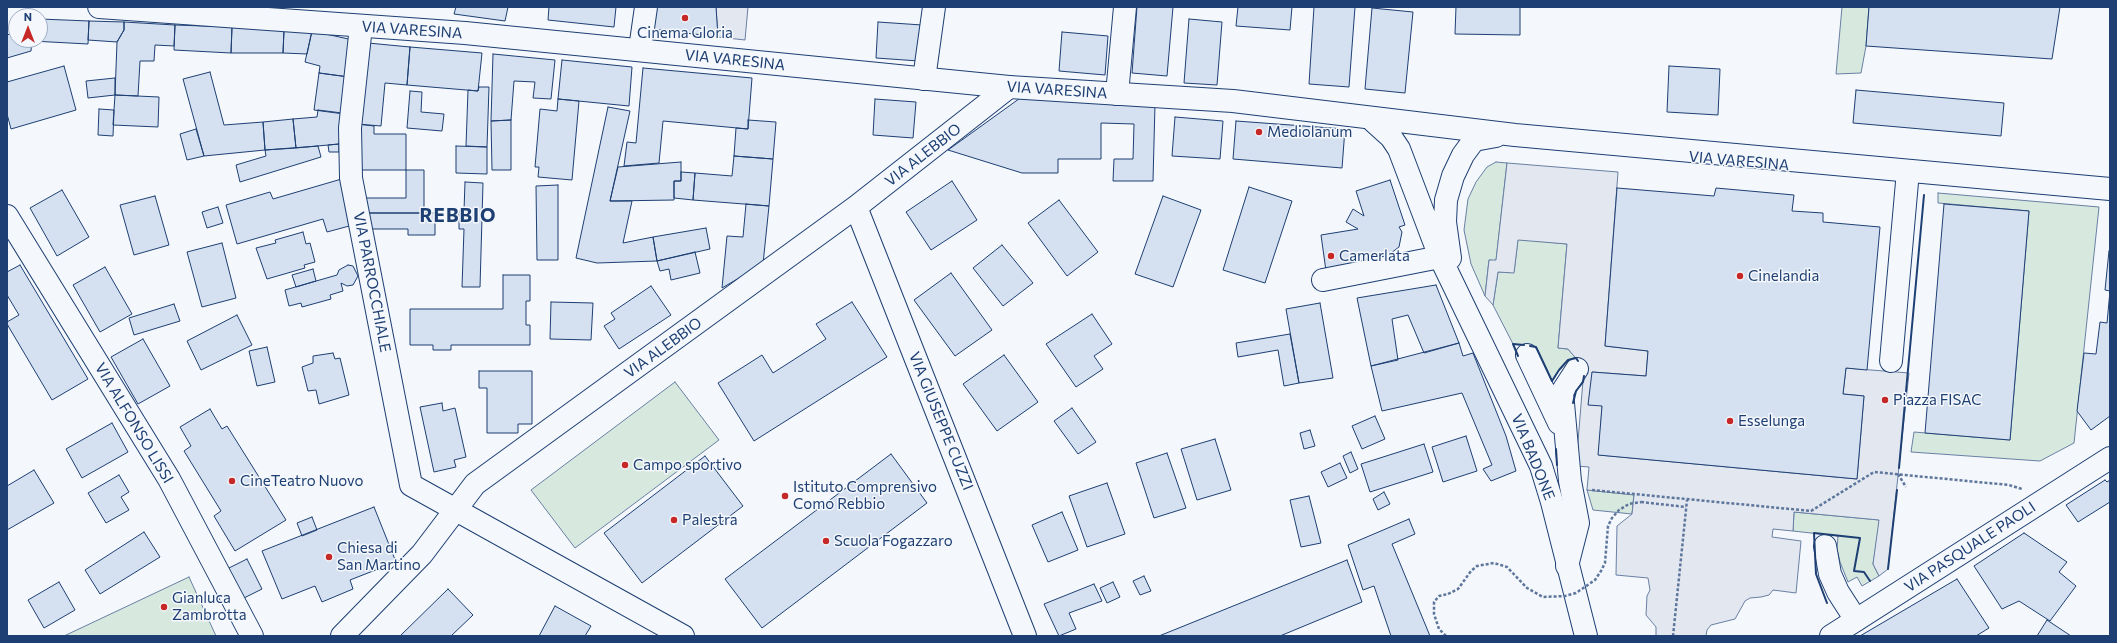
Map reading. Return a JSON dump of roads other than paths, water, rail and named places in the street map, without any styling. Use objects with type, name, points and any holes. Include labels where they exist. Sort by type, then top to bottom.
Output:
[{"type":"main road","name":"VIA VARESINA","points":[[99,7],[308,14],[361,26],[640,49],[1009,87],[1233,101],[1515,135],[2110,195]]},
{"type":"main road","points":[[640,49],[646,7]]},
{"type":"main road","points":[[924,79],[934,7]]},
{"type":"main road","points":[[1117,94],[1125,7]]},
{"type":"main road","name":"VIA PARROCCHIALE","points":[[361,26],[350,128],[351,178],[411,485],[456,509]]},
{"type":"main road","name":"VIA ALEBBIO","points":[[342,636],[422,554],[475,484],[856,207],[1009,87]]},
{"type":"main road","name":"VIA VARESINA","points":[[1370,118],[1408,133],[1474,140],[1544,144],[2110,189]]},
{"type":"main road","name":"VIA BADONE","points":[[1370,118],[1392,137],[1400,149],[1440,257],[1456,287],[1541,466],[1552,502],[1586,636]]},
{"type":"main road","points":[[1474,140],[1491,136],[1515,135]]},
{"type":"main road","name":"VIA BADONE","points":[[1456,287],[1447,243],[1445,222],[1446,200],[1453,176],[1463,155],[1474,140]]},
{"type":"main road","points":[[1891,361],[1908,174]]},
{"type":"main road","name":"VIA GIUSEPPE CUZZI","points":[[856,207],[1025,636]]},
{"type":"main road","name":"VIA ALFONSO LISSI","points":[[7,216],[169,479],[252,636]]},
{"type":"main road","points":[[1323,280],[1440,257]]},
{"type":"main road","points":[[1527,355],[1566,438]]},
{"type":"main road","points":[[1568,566],[1578,523],[1570,481],[1562,392],[1577,369]]},
{"type":"main road","name":"VIA PASQUALE PAOLI","points":[[1831,636],[2110,458]]},
{"type":"main road","points":[[456,509],[683,636]]},
{"type":"main road","points":[[1825,546],[1830,574],[1838,592],[1856,620]]},
{"type":"place","name":"Cinema Gloria","points":[[685,18]]},
{"type":"place","name":"Mediolanum","points":[[1259,132]]},
{"type":"place","name":"Camerlata","points":[[1331,256]]},
{"type":"place","name":"Cinelandia","points":[[1740,276]]},
{"type":"place","name":"Piazza FISAC","points":[[1885,400]]},
{"type":"place","name":"Esselunga","points":[[1730,421]]},
{"type":"place","name":"Campo sportivo","points":[[625,465]]},
{"type":"place","name":"CineTeatro Nuovo","points":[[232,481]]},
{"type":"place","name":"Istituto Comprensivo Como Rebbio","points":[[785,496]]},
{"type":"place","name":"Palestra","points":[[674,520]]},
{"type":"place","name":"Scuola Fogazzaro","points":[[826,541]]},
{"type":"place","name":"Chiesa di San Martino","points":[[329,557]]},
{"type":"place","name":"Gianluca Zambrotta","points":[[164,607]]},
{"type":"district","name":"REBBIO","points":[[458,216]]}]
